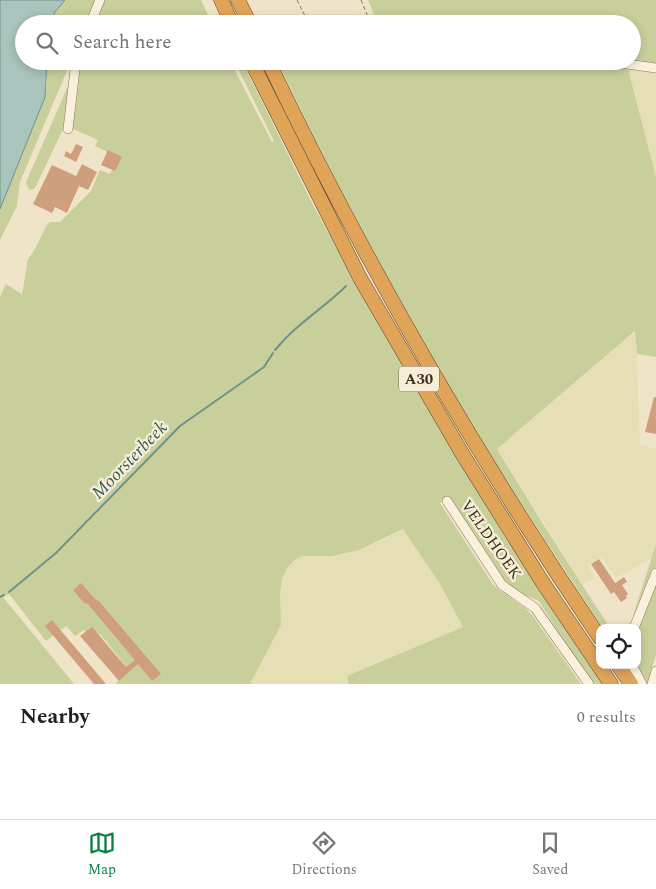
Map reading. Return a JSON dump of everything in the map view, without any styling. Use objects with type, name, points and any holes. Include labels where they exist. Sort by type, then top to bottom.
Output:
[{"type":"highway","points":[[221,0],[228,15]]},
{"type":"highway","points":[[238,0],[246,15]]},
{"type":"highway","name":"A30","points":[[256,70],[360,278],[488,495],[543,584],[611,684]]},
{"type":"highway","name":"A30","points":[[272,70],[310,148],[374,270],[477,447],[596,632]]},
{"type":"highway","points":[[621,669],[631,684]]},
{"type":"street","points":[[94,15],[100,0]]},
{"type":"street","points":[[641,66],[656,68]]},
{"type":"street","points":[[68,129],[75,70]]},
{"type":"street","name":"VELDHOEK","points":[[447,501],[502,585],[535,608],[589,684]]},
{"type":"street","points":[[636,624],[656,573]]},
{"type":"street","points":[[634,669],[642,684]]},
{"type":"path","points":[[297,0],[304,15]]},
{"type":"path","points":[[361,0],[367,15]]},
{"type":"shaded area","points":[[628,70],[656,72],[656,177]]},
{"type":"shaded area","points":[[636,331],[640,445],[656,449],[656,544],[652,558],[616,578],[601,557],[588,565],[595,578],[583,585],[497,449]]},
{"type":"shaded area","points":[[403,529],[440,584],[463,627],[347,676],[349,684],[250,684],[281,625],[280,593],[282,579],[287,568],[302,556],[343,554],[381,541]]},
{"type":"green space","points":[[65,0],[97,0],[91,15],[54,15]]},
{"type":"green space","points":[[104,0],[201,0],[208,15],[98,15]]},
{"type":"green space","points":[[368,0],[656,0],[656,63],[641,62],[641,15],[374,15]]},
{"type":"green space","points":[[47,70],[67,70],[20,182],[17,206],[0,240],[0,209],[28,140],[47,86]]},
{"type":"green space","points":[[78,70],[235,70],[272,142],[274,141],[238,70],[246,70],[312,203],[426,406],[602,684],[595,684],[578,664],[539,601],[519,593],[507,585],[447,497],[440,503],[494,586],[532,615],[581,684],[349,684],[347,676],[463,627],[440,584],[403,529],[359,550],[332,556],[302,556],[287,568],[282,579],[280,593],[281,625],[250,684],[115,684],[130,671],[100,634],[92,640],[84,630],[75,636],[66,626],[46,641],[9,594],[3,597],[74,684],[0,684],[0,297],[6,284],[22,294],[28,259],[46,226],[50,222],[60,222],[91,191],[100,170],[110,174],[118,157],[95,146],[98,140],[71,128]]},
{"type":"green space","points":[[282,70],[628,70],[656,177],[656,357],[637,354],[635,331],[497,449],[607,624],[600,624],[468,418],[368,241]]},
{"type":"green space","points":[[72,77],[65,125],[36,186],[34,189],[29,190],[26,182]]},
{"type":"green space","points":[[656,544],[656,568],[638,615],[633,616]]},
{"type":"green space","points":[[656,583],[656,655],[647,683],[637,669],[641,669],[640,624]]},
{"type":"water","points":[[0,0],[65,0],[54,15],[15,15],[15,70],[46,70],[45,97],[0,209]]},
{"type":"building","points":[[76,144],[83,147],[76,162],[64,156],[66,151],[71,154]]},
{"type":"building","points":[[108,150],[122,157],[115,171],[101,165]]},
{"type":"building","points":[[82,164],[97,172],[88,190],[79,186],[67,213],[55,207],[52,213],[33,204],[52,165],[76,176]]},
{"type":"building","points":[[654,397],[656,397],[656,434],[645,432]]},
{"type":"building","points":[[599,559],[615,583],[624,577],[627,582],[622,585],[628,594],[627,598],[621,602],[614,592],[611,594],[591,564]]},
{"type":"building","points":[[81,583],[98,600],[161,674],[152,681],[138,664],[119,681],[80,636],[92,627],[126,667],[135,660],[87,603],[85,604],[73,590]]},
{"type":"building","points":[[52,620],[106,684],[94,684],[45,626]]},
{"type":"waterway","name":"Moorsterbeek","points":[[275,350],[292,332],[346,286]]},
{"type":"waterway","name":"Moorsterbeek","points":[[9,592],[56,553],[180,426],[264,367],[273,353]]},
{"type":"waterway","name":"Moorsterbeek","points":[[0,597],[4,595]]}]
